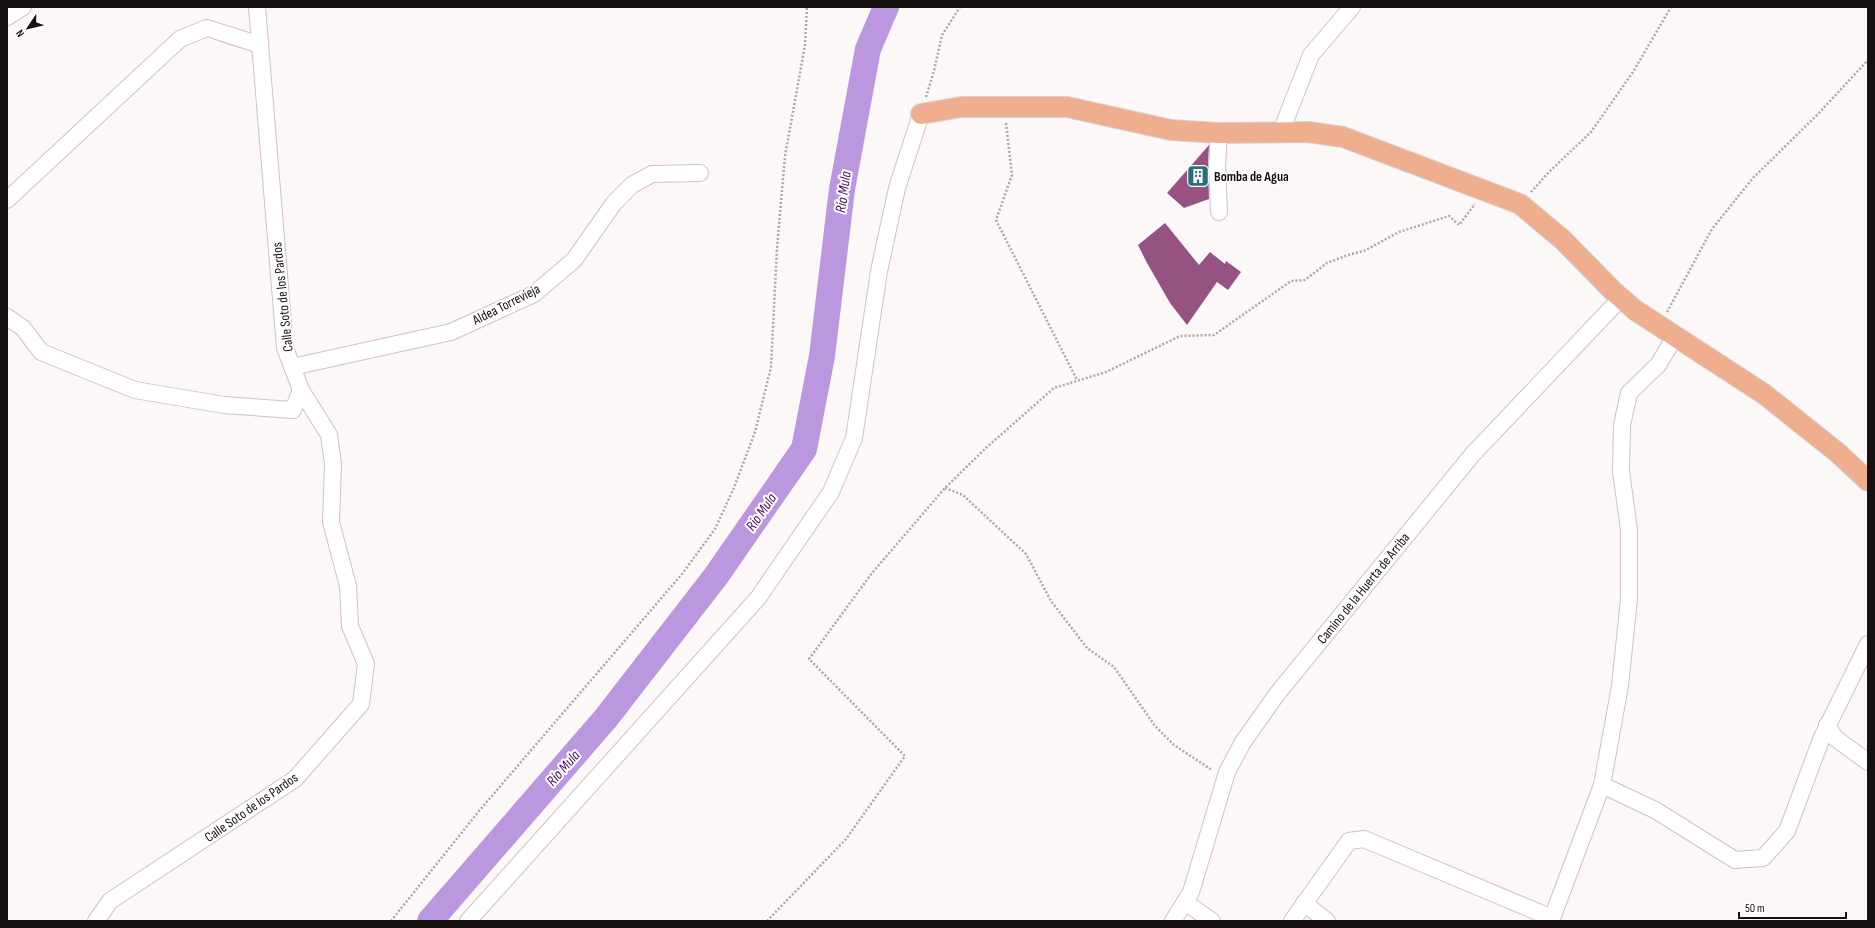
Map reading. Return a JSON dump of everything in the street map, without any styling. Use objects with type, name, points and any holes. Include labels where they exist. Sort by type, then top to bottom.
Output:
[{"type":"main road","points":[[921,114],[961,107],[1067,107],[1171,130],[1219,133],[1280,134],[1308,132],[1343,136],[1520,204],[1563,240],[1635,310],[1668,330],[1764,394],[1838,453],[1868,481]]},
{"type":"street","points":[[7,17],[23,7]]},
{"type":"street","name":"Calle Soto de los Pardos","points":[[96,921],[110,901],[295,779],[361,704],[366,664],[350,626],[348,586],[331,522],[333,464],[329,434],[301,390],[285,348],[257,7]]},
{"type":"street","points":[[1280,134],[1311,55],[1352,7]]},
{"type":"street","points":[[7,200],[180,40],[207,28],[260,45]]},
{"type":"street","points":[[468,921],[758,598],[831,492],[854,438],[879,271],[897,188],[921,114]]},
{"type":"street","points":[[1219,133],[1217,167],[1219,212]]},
{"type":"street","name":"Aldea Torrevieja","points":[[292,367],[451,332],[534,294],[574,260],[614,203],[632,185],[652,174],[700,173]]},
{"type":"street","name":"Camino de la Huerta de Arriba","points":[[1173,921],[1191,892],[1225,778],[1243,742],[1277,694],[1472,455],[1621,298]]},
{"type":"street","points":[[7,317],[23,328],[41,352],[135,390],[224,405],[293,410],[301,390]]},
{"type":"street","points":[[1292,921],[1349,841],[1364,839],[1551,919],[1602,785],[1620,686],[1629,599],[1629,530],[1621,470],[1622,425],[1629,393],[1658,365],[1668,330]]},
{"type":"street","points":[[1602,785],[1655,810],[1735,860],[1763,858],[1787,831],[1822,737],[1868,644]]},
{"type":"street","points":[[1827,726],[1835,738],[1868,762]]},
{"type":"street","points":[[1185,902],[1212,921]]},
{"type":"street","points":[[1304,904],[1327,921]]},
{"type":"path","points":[[391,921],[480,811],[682,574],[715,529],[727,503],[755,432],[771,367],[777,248],[785,156],[805,45],[807,7]]},
{"type":"path","points":[[921,114],[934,71],[942,35],[960,7]]},
{"type":"path","points":[[1520,204],[1549,172],[1591,132],[1633,72],[1671,7]]},
{"type":"path","points":[[1668,330],[1712,229],[1753,178],[1818,114],[1868,60]]},
{"type":"path","points":[[1004,106],[1012,175],[996,220],[1077,380]]},
{"type":"path","points":[[767,921],[846,839],[905,756],[809,659],[872,573],[945,488],[1054,388],[1106,372],[1180,336],[1214,335],[1291,282],[1305,280],[1327,263],[1364,251],[1399,232],[1449,216],[1459,225],[1485,191]]},
{"type":"path","points":[[945,488],[963,495],[1026,554],[1051,601],[1087,648],[1114,667],[1155,726],[1174,745],[1225,778]]},
{"type":"building","name":"Bomba de Agua","points":[[1209,145],[1209,199],[1184,208],[1167,193]]},
{"type":"building","points":[[1165,223],[1199,265],[1210,252],[1225,264],[1226,261],[1241,272],[1228,290],[1217,282],[1187,325],[1170,303],[1138,245]]},
{"type":"waterway","name":"Río Mula","points":[[430,921],[606,718],[716,576],[804,449],[822,356],[842,189],[868,49],[886,7]]},
{"type":"place","name":"Bomba de Agua","points":[[1198,176]]}]
